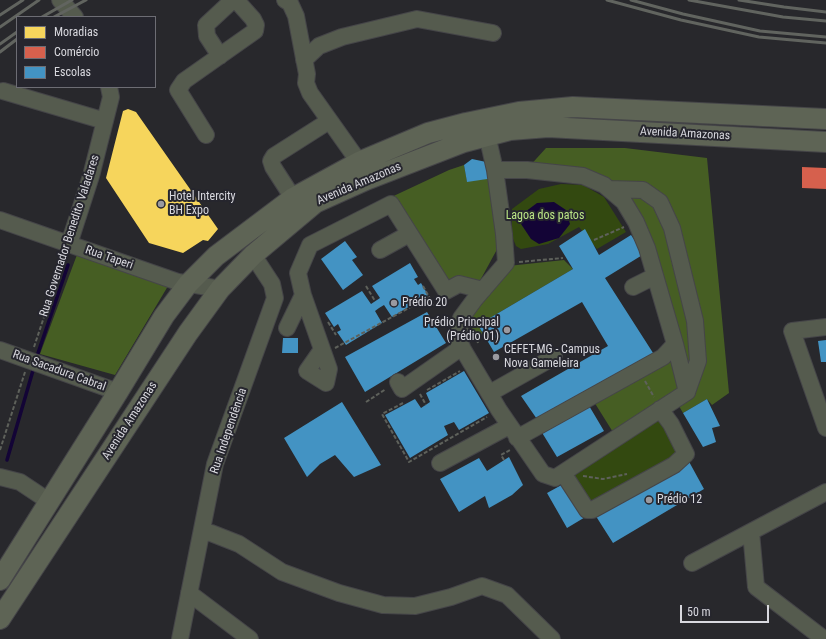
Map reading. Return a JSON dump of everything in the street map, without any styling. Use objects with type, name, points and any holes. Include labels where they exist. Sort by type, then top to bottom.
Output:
[{"type":"main road","name":"Avenida Amazonas","points":[[0,580],[50,502],[164,316],[188,284],[216,256],[293,198],[359,162],[428,133],[461,124],[519,112],[573,107],[826,119]]},
{"type":"main road","name":"Avenida Amazonas","points":[[0,618],[188,333],[220,289],[253,255],[315,202],[366,180],[464,142],[510,130],[548,127],[826,142]]},
{"type":"street","points":[[60,0],[74,16]]},
{"type":"street","points":[[206,135],[178,90],[184,81],[220,56],[255,31],[256,25],[253,20],[235,0],[206,25],[207,36],[220,56]]},
{"type":"street","points":[[285,0],[290,3],[296,16],[304,60],[306,83],[310,93],[359,162]]},
{"type":"street","points":[[304,60],[319,46],[342,37],[417,20],[493,33]]},
{"type":"street","name":"Rua Governador Benedito Valadares","points":[[69,244],[92,176],[111,97],[108,88]]},
{"type":"street","points":[[3,91],[105,121]]},
{"type":"street","points":[[293,198],[273,167],[272,161],[274,156],[329,121]]},
{"type":"street","points":[[487,135],[495,170],[504,234],[506,263],[462,318],[458,341],[490,394],[513,438],[543,474],[555,478],[687,392],[698,361],[695,321],[672,228],[660,202],[643,190],[609,189]]},
{"type":"street","points":[[495,170],[527,170],[583,176],[609,189],[624,202],[636,222],[647,248],[675,344],[687,392]]},
{"type":"street","points":[[328,350],[303,295],[298,272],[310,245],[391,204],[446,291],[459,284],[483,290]]},
{"type":"street","name":"Rua Taperi","points":[[0,220],[188,284],[220,289]]},
{"type":"street","points":[[380,250],[409,234]]},
{"type":"street","points":[[253,255],[275,289],[300,280]]},
{"type":"street","points":[[634,287],[655,276]]},
{"type":"street","name":"Rua Independência","points":[[180,639],[215,464],[275,298],[275,289]]},
{"type":"street","points":[[288,328],[303,295]]},
{"type":"street","points":[[826,327],[792,331],[826,428]]},
{"type":"street","points":[[440,463],[513,438],[663,357],[675,344]]},
{"type":"street","points":[[398,382],[402,389],[462,347]]},
{"type":"street","name":"Rua Sacadura Cabral","points":[[0,350],[118,392]]},
{"type":"street","points":[[490,394],[554,357]]},
{"type":"street","points":[[563,473],[587,510],[592,510],[674,465],[686,454],[671,424],[660,409]]},
{"type":"street","points":[[0,477],[20,482],[50,502]]},
{"type":"street","points":[[692,563],[826,492]]},
{"type":"street","points":[[202,532],[211,533],[239,544],[282,572],[339,593],[383,605],[415,606],[450,597],[482,586],[507,595],[552,639]]},
{"type":"street","points":[[751,532],[756,587],[824,639]]},
{"type":"street","points":[[189,593],[250,639]]},
{"type":"path","points":[[594,240],[636,222]]},
{"type":"path","name":"Rua Governador Benedito Valadares","points":[[0,450],[34,361],[69,244]]},
{"type":"path","points":[[506,263],[563,258]]},
{"type":"path","points":[[366,286],[375,301]]},
{"type":"path","points":[[423,286],[434,306]]},
{"type":"path","points":[[328,350],[429,297]]},
{"type":"path","points":[[413,397],[466,368]]},
{"type":"path","points":[[420,394],[426,405]]},
{"type":"path","points":[[407,401],[382,414],[409,462],[493,413]]},
{"type":"path","points":[[504,460],[501,455],[513,438]]},
{"type":"path","points":[[563,473],[595,479],[631,474],[640,475],[646,481]]},
{"type":"green space","points":[[546,148],[625,148],[707,158],[729,393],[712,405],[707,399],[683,413],[675,399],[616,437],[591,397],[675,344],[636,222],[605,184],[527,169]]},
{"type":"green space","points":[[464,165],[467,181],[494,178],[501,242],[476,288],[446,291],[385,200],[449,170]]},
{"type":"green space","name":"Lagoa dos patos","points":[[561,184],[583,185],[604,197],[626,232],[597,249],[579,227],[548,244],[521,249],[516,246],[512,236],[512,209],[539,189]]},
{"type":"green space","points":[[78,252],[168,286],[115,375],[40,354]]},
{"type":"green space","points":[[564,260],[573,269],[478,325],[483,334],[466,342],[465,321],[508,266]]},
{"type":"green space","points":[[660,409],[686,454],[592,509],[563,473]]},
{"type":"shaded area","points":[[554,202],[566,210],[570,224],[559,238],[539,244],[531,239],[521,224],[525,212],[537,203]]},
{"type":"building: Moradias","name":"Hotel Intercity BH Expo","points":[[128,109],[136,112],[218,229],[208,241],[203,240],[183,253],[149,243],[106,178],[123,111]]},
{"type":"building: Comércio","points":[[802,167],[826,168],[826,189],[802,188]]},
{"type":"building: Escolas","points":[[472,159],[491,163],[494,178],[467,182],[464,165]]},
{"type":"building: Escolas","name":"Prédio Principal (Prédio 01)","points":[[585,229],[599,255],[631,235],[644,254],[605,278],[655,356],[539,422],[521,396],[608,346],[582,302],[494,352],[478,325],[573,269],[559,246]]},
{"type":"building: Escolas","points":[[345,241],[357,257],[352,260],[363,275],[343,290],[321,259]]},
{"type":"building: Escolas","name":"Prédio 20","points":[[410,263],[418,277],[414,279],[418,285],[421,283],[428,295],[392,317],[384,305],[379,308],[375,311],[382,323],[346,345],[337,332],[341,330],[338,324],[334,327],[325,313],[362,291],[371,304],[380,298],[372,286]]},
{"type":"building: Escolas","points":[[427,312],[446,343],[365,392],[345,357]]},
{"type":"building: Escolas","points":[[283,338],[298,338],[298,353],[282,353]]},
{"type":"building: Escolas","points":[[826,340],[826,362],[821,362],[818,341]]},
{"type":"building: Escolas","points":[[464,371],[489,413],[459,430],[454,422],[444,426],[448,435],[410,458],[385,415],[415,399],[421,408],[430,402],[426,393]]},
{"type":"building: Escolas","points":[[707,399],[720,426],[712,428],[716,442],[703,447],[683,413]]},
{"type":"building: Escolas","points":[[342,402],[381,465],[354,477],[335,455],[320,464],[307,477],[284,438]]},
{"type":"building: Escolas","points":[[588,404],[604,431],[557,457],[541,431]]},
{"type":"building: Escolas","points":[[509,457],[523,485],[512,495],[489,508],[485,496],[459,512],[440,479],[479,458],[487,471]]},
{"type":"building: Escolas","name":"Prédio 12","points":[[687,458],[704,489],[613,543],[592,510]]},
{"type":"building: Escolas","points":[[567,482],[587,516],[567,528],[547,493]]},
{"type":"waterway","points":[[36,359],[68,265]]},
{"type":"waterway","points":[[7,460],[34,367]]},
{"type":"railway","points":[[0,15],[23,0]]},
{"type":"railway","points":[[0,27],[39,0]]},
{"type":"railway","points":[[44,16],[72,0]]},
{"type":"railway","points":[[56,16],[86,0]]},
{"type":"railway","points":[[607,0],[681,20],[759,37],[826,43]]},
{"type":"railway","points":[[631,0],[683,14],[760,31],[826,37]]},
{"type":"railway","points":[[689,0],[783,17],[826,21]]},
{"type":"railway","points":[[739,0],[826,12]]},
{"type":"railway","points":[[0,44],[16,33]]},
{"type":"railway","points":[[0,52],[16,40]]},
{"type":"place","name":"Hotel Intercity BH Expo","points":[[161,204]]},
{"type":"place","name":"Prédio 20","points":[[394,303]]},
{"type":"place","name":"Prédio Principal (Prédio 01)","points":[[507,330]]},
{"type":"place","name":"CEFET-MG - Campus Nova Gameleira","points":[[496,357]]},
{"type":"place","name":"Prédio 12","points":[[649,500]]}]
